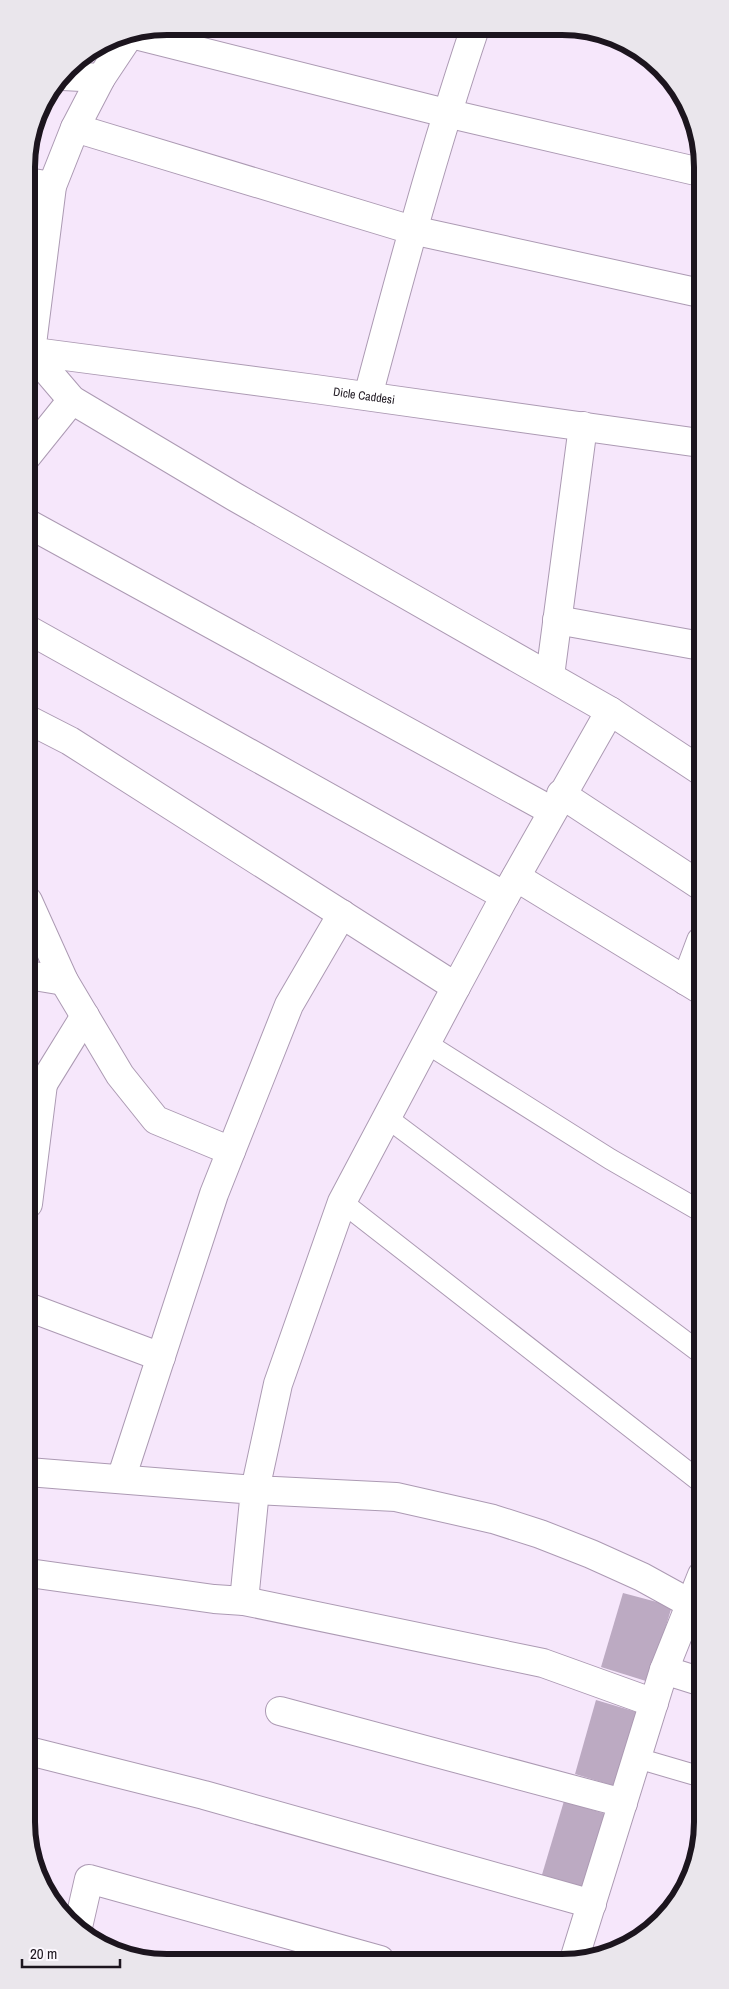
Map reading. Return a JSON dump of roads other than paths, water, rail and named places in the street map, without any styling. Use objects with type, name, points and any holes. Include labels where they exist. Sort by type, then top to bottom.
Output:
[{"type":"street","points":[[368,396],[412,230],[446,113],[473,35]]},
{"type":"street","points":[[144,37],[446,113],[694,171]]},
{"type":"street","points":[[35,251],[39,184],[76,128],[102,78],[126,41]]},
{"type":"street","points":[[72,76],[102,78]]},
{"type":"street","points":[[76,128],[412,230],[694,292]]},
{"type":"street","name":"Dicle Caddesi","points":[[35,353],[368,396],[694,442]]},
{"type":"street","points":[[35,359],[72,400],[234,497],[610,711],[694,766]]},
{"type":"street","points":[[35,446],[72,400]]},
{"type":"street","points":[[550,676],[583,426]]},
{"type":"street","points":[[35,528],[557,802],[694,882]]},
{"type":"street","points":[[557,620],[694,645]]},
{"type":"street","points":[[35,633],[694,985]]},
{"type":"street","points":[[244,1601],[255,1490],[278,1384],[342,1202],[510,886],[610,711]]},
{"type":"street","points":[[35,722],[70,741],[456,987]]},
{"type":"street","points":[[121,1479],[214,1194],[289,1006],[342,914]]},
{"type":"street","points":[[35,916],[64,981],[120,1075],[156,1120],[231,1151]]},
{"type":"street","points":[[35,976],[64,981]]},
{"type":"street","points":[[35,1098],[36,1083],[85,1016]]},
{"type":"street","points":[[35,1310],[161,1357]]},
{"type":"street","points":[[35,1473],[255,1490],[396,1497],[493,1519],[540,1534],[642,1577],[691,1604]]},
{"type":"street","points":[[35,1574],[214,1599],[244,1601],[542,1663],[654,1703]]},
{"type":"street","points":[[576,1953],[664,1670],[694,1596]]},
{"type":"street","points":[[664,1670],[694,1679]]},
{"type":"street","points":[[280,1711],[623,1803]]},
{"type":"street","points":[[35,1753],[204,1795],[592,1904]]},
{"type":"street","points":[[80,1920],[89,1878],[359,1954]]},
{"type":"lane","points":[[426,1043],[610,1159],[694,1207]]},
{"type":"lane","points":[[386,1117],[694,1348]]},
{"type":"lane","points":[[342,1202],[694,1477]]},
{"type":"lane","points":[[637,1758],[694,1775]]}]
